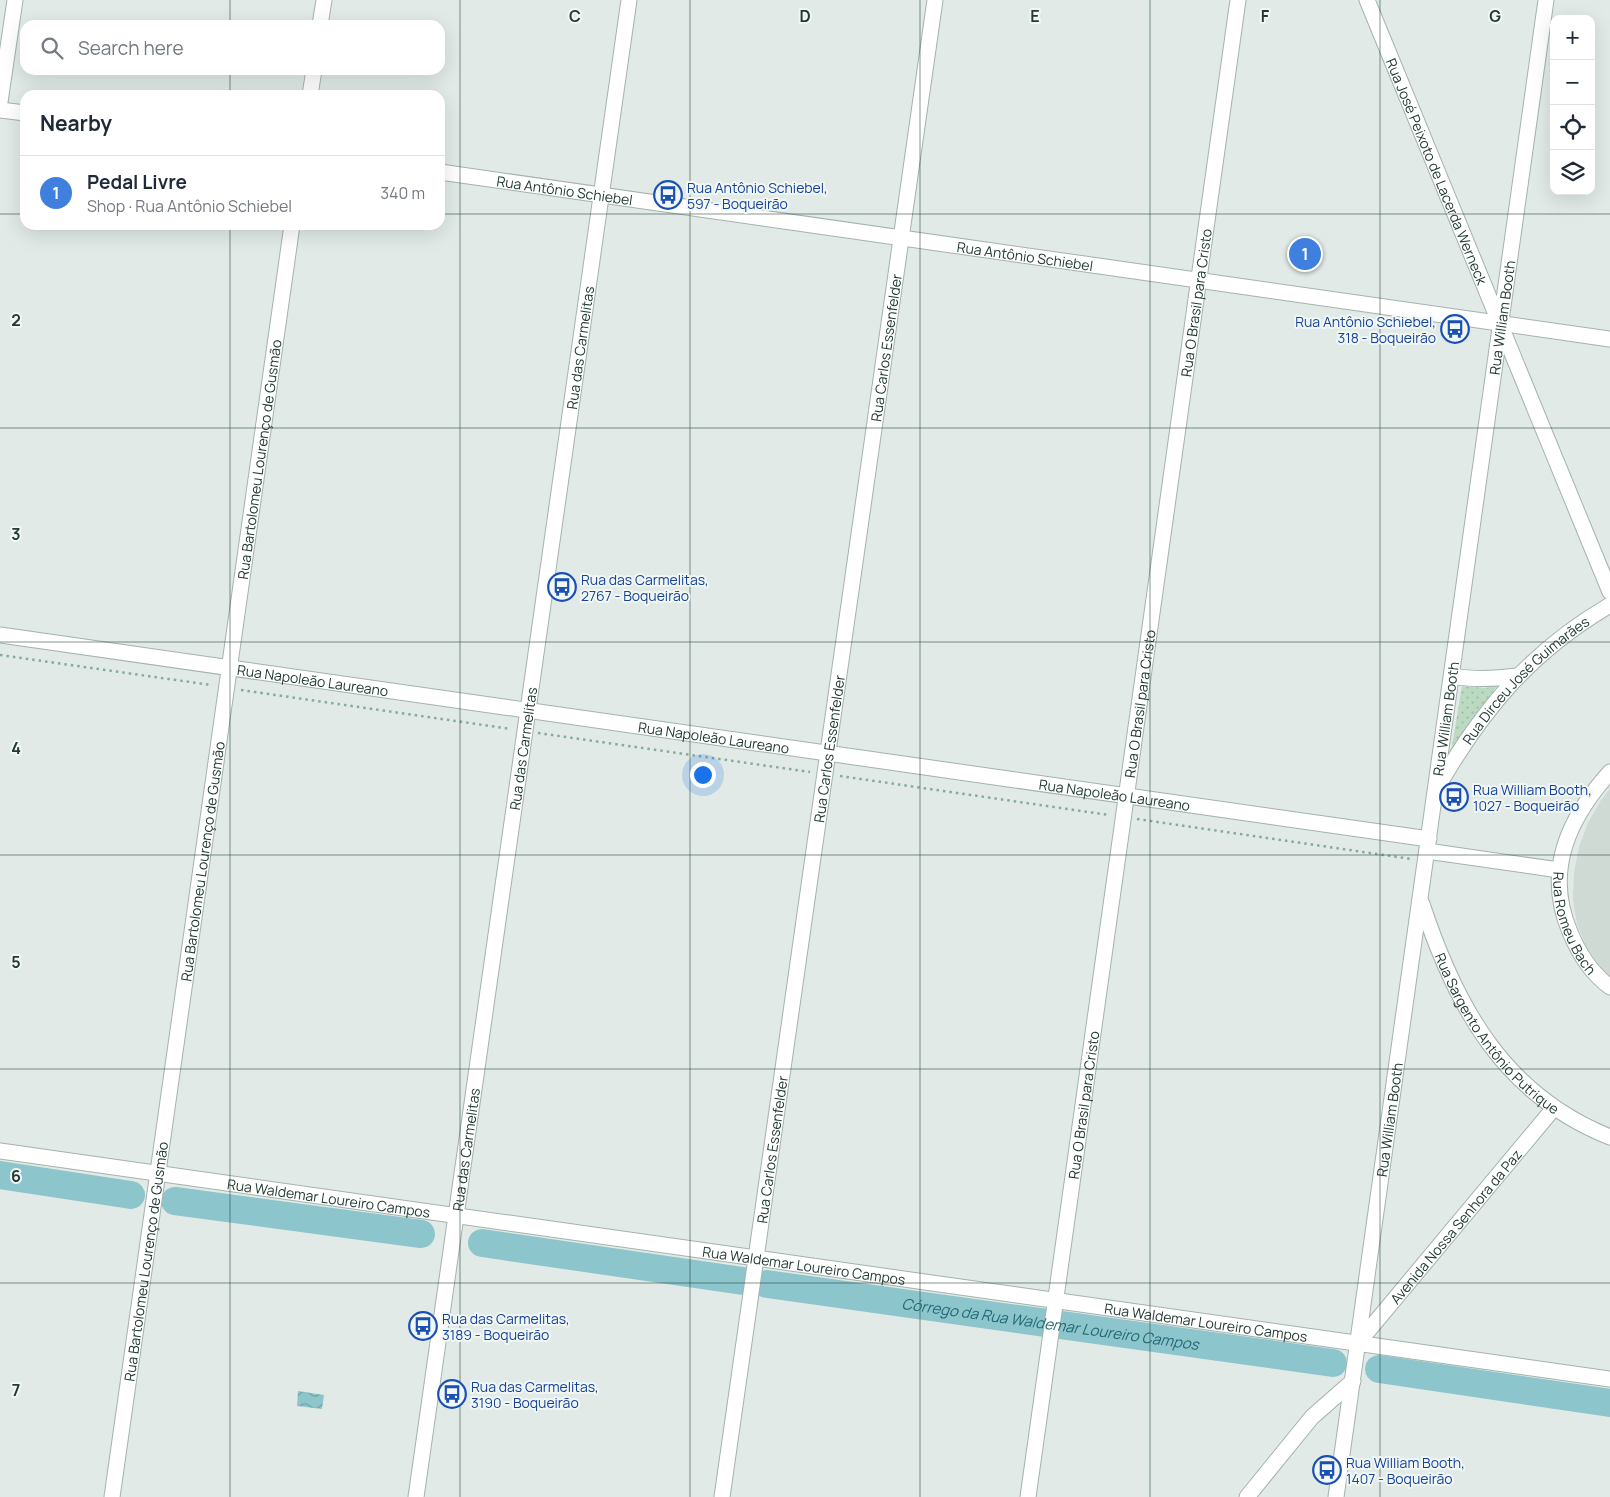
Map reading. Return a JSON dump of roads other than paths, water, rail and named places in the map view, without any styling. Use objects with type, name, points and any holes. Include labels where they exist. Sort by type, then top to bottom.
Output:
[{"type":"street","points":[[0,102],[15,0]]},
{"type":"street","points":[[321,20],[324,0]]},
{"type":"street","name":"Rua das Carmelitas","points":[[416,1497],[629,0]]},
{"type":"street","name":"Rua Carlos Essenfelder","points":[[722,1497],[935,0]]},
{"type":"street","name":"Rua O Brasil para Cristo","points":[[1028,1497],[1238,0]]},
{"type":"street","name":"Rua José Peixoto de Lacerda Werneck","points":[[1367,0],[1610,592]]},
{"type":"street","name":"Rua William Booth","points":[[1336,1497],[1546,0]]},
{"type":"street","points":[[311,90],[313,75]]},
{"type":"street","points":[[0,110],[20,112]]},
{"type":"street","name":"Rua Antônio Schiebel","points":[[445,173],[1610,339]]},
{"type":"street","name":"Rua Bartolomeu Lourenço de Gusmão","points":[[112,1497],[291,230]]},
{"type":"street","name":"Rua Dirceu José Guimarães","points":[[1436,791],[1468,739],[1517,676],[1563,636],[1610,605]]},
{"type":"street","name":"Rua Napoleão Laureano","points":[[0,635],[1126,796],[1428,845],[1559,870]]},
{"type":"street","points":[[1452,676],[1473,680],[1490,680],[1517,676]]},
{"type":"street","name":"Rua Romeu Bach","points":[[1610,772],[1594,790],[1568,834],[1559,870],[1560,896],[1564,919],[1576,946],[1588,966],[1610,987]]},
{"type":"street","name":"Rua Sargento Antônio Putrique","points":[[1420,899],[1447,970],[1485,1039],[1504,1065],[1554,1108],[1610,1137]]},
{"type":"street","name":"Avenida Nossa Senhora da Paz","points":[[1358,1343],[1554,1108]]},
{"type":"street","name":"Rua Waldemar Loureiro Campos","points":[[0,1150],[1610,1379]]},
{"type":"street","points":[[1247,1497],[1312,1416],[1353,1381]]},
{"type":"water","points":[[298,1391],[324,1395],[322,1409],[297,1406]]},
{"type":"waterway","name":"Córrego da Rua Waldemar Loureiro Campos","points":[[0,1175],[131,1195]]},
{"type":"waterway","name":"Córrego da Rua Waldemar Loureiro Campos","points":[[175,1201],[421,1234]]},
{"type":"waterway","name":"Córrego da Rua Waldemar Loureiro Campos","points":[[482,1243],[743,1281]]},
{"type":"waterway","name":"Córrego da Rua Waldemar Loureiro Campos","points":[[767,1284],[1333,1363]]},
{"type":"waterway","name":"Córrego da Rua Waldemar Loureiro Campos","points":[[1379,1369],[1610,1403]]},
{"type":"place","name":"Rua Antônio Schiebel, 597 - Boqueirão","points":[[668,195]]},
{"type":"place","name":"Pedal Livre","points":[[1305,254]]},
{"type":"place","name":"Rua Antônio Schiebel, 318 - Boqueirão","points":[[1455,329]]},
{"type":"place","name":"Rua das Carmelitas, 2767 - Boqueirão","points":[[562,587]]},
{"type":"place","name":"Rua William Booth, 1027 - Boqueirão","points":[[1454,797]]},
{"type":"place","name":"Rua das Carmelitas, 3189 - Boqueirão","points":[[423,1326]]},
{"type":"place","name":"Rua das Carmelitas, 3190 - Boqueirão","points":[[452,1394]]},
{"type":"place","name":"Rua William Booth, 1407 - Boqueirão","points":[[1327,1470]]}]
